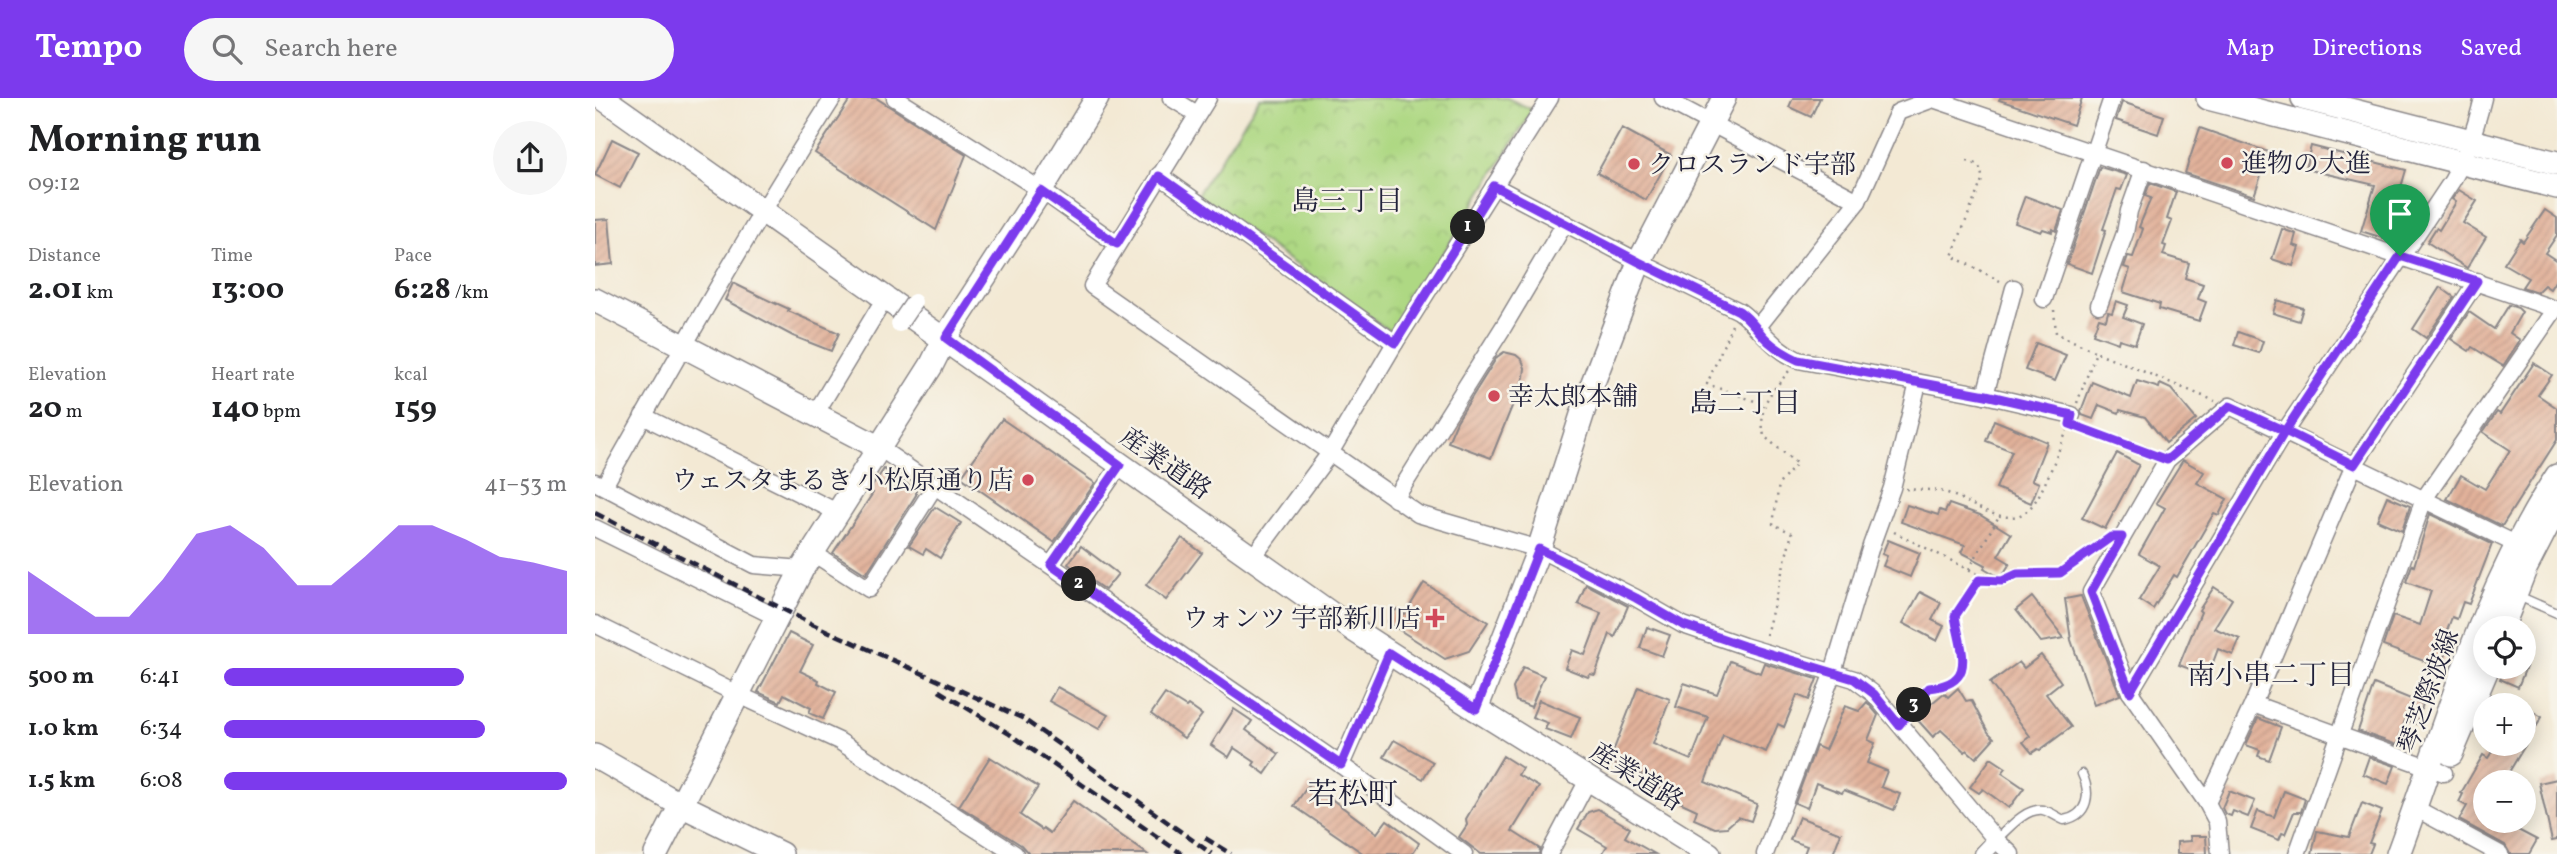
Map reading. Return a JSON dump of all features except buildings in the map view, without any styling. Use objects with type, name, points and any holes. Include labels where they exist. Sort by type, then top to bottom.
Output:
[{"type":"street","name":"産業道路","points":[[604,98],[1389,653],[1709,854]]},
{"type":"street","points":[[832,98],[762,209],[643,416],[600,484],[754,565],[807,561],[869,589],[936,484]]},
{"type":"street","points":[[895,98],[1041,191],[1117,244]]},
{"type":"street","points":[[656,854],[807,561],[1097,98]]},
{"type":"street","points":[[1171,98],[1197,114]]},
{"type":"street","points":[[1208,98],[1093,286],[1417,514],[1539,549],[1683,625],[1863,684],[1996,840],[2011,854]]},
{"type":"street","points":[[1253,557],[1330,453],[1395,343],[1550,98]]},
{"type":"street","points":[[1663,98],[1858,201]]},
{"type":"street","points":[[1476,709],[1539,549],[1589,393],[1639,262],[1724,98]]},
{"type":"street","points":[[2044,299],[2112,98]]},
{"type":"street","points":[[2208,98],[2557,187]]},
{"type":"street","points":[[2303,98],[2557,163]]},
{"type":"street","points":[[2130,692],[2285,431],[2462,163],[2483,98]]},
{"type":"street","points":[[1757,328],[1858,201],[1898,112],[1933,99],[2555,309],[2424,499],[2297,854]]},
{"type":"street","points":[[2099,304],[2125,233],[2129,211],[2144,169]]},
{"type":"street","points":[[1159,176],[1395,343]]},
{"type":"street","points":[[1494,186],[1739,311],[1785,354],[1798,360],[1986,395],[2071,420]]},
{"type":"street","points":[[1395,499],[1565,223]]},
{"type":"street","points":[[2207,803],[2253,704],[2354,465],[2477,281]]},
{"type":"street","points":[[1986,395],[2014,288]]},
{"type":"street","points":[[815,414],[885,298]]},
{"type":"street","points":[[595,300],[878,447],[936,484],[1341,765],[1464,854]]},
{"type":"street","points":[[899,324],[914,302]]},
{"type":"street","points":[[1765,854],[1833,672],[1878,524],[1892,488],[1918,383]]},
{"type":"street","points":[[2220,854],[2217,822],[2207,803],[2130,692],[2091,592],[2167,460],[2230,406],[2525,548]]},
{"type":"street","points":[[643,416],[837,512]]},
{"type":"street","points":[[1051,565],[1120,465]]},
{"type":"street","name":"琴芝際波線","points":[[2415,854],[2423,812],[2437,771],[2506,591],[2557,476]]},
{"type":"street","name":"琴芝際波線","points":[[2525,548],[2557,507]]},
{"type":"street","points":[[595,527],[776,617]]},
{"type":"street","name":"琴芝際波線","points":[[2503,616],[2506,591]]},
{"type":"street","points":[[595,624],[839,741],[1015,854]]},
{"type":"street","points":[[1341,765],[1389,653]]},
{"type":"street","name":"琴芝際波線","points":[[2437,771],[2456,739],[2483,679]]},
{"type":"street","points":[[2253,704],[2437,771]]},
{"type":"street","points":[[597,763],[781,854]]},
{"type":"street","points":[[1549,854],[1589,778]]},
{"type":"street","points":[[2423,812],[2500,854]]},
{"type":"street","name":"琴芝際波線","points":[[2398,854],[2423,812]]},
{"type":"street","points":[[1983,854],[1996,840]]},
{"type":"lane","points":[[2506,591],[2556,611]]},
{"type":"lane","points":[[1996,840],[2018,819],[2036,810],[2044,810],[2064,820],[2079,814],[2087,800],[2088,791],[2082,774]]},
{"type":"path","points":[[1967,161],[1977,163],[1982,170],[1982,180],[1952,256],[2014,288]]},
{"type":"path","points":[[2044,299],[2054,310],[2056,332],[2096,352],[2230,406]]},
{"type":"path","points":[[1739,311],[1707,384],[1763,404]]},
{"type":"path","points":[[1892,488],[1943,491],[1999,516],[2014,517],[2027,511],[2037,499],[2071,420],[2096,352]]},
{"type":"path","points":[[1762,651],[1792,533],[1773,524],[1779,484],[1797,464],[1764,436],[1761,417],[1763,404],[1798,360]]},
{"type":"path","points":[[2071,420],[2167,460]]},
{"type":"path","points":[[1969,569],[1999,516]]},
{"type":"path","points":[[1878,524],[1969,569],[1978,574],[1979,580],[1955,616],[1963,655],[1962,671],[1954,680],[1929,688],[1899,725]]},
{"type":"path","points":[[1979,580],[2002,581],[2017,574],[2060,573],[2111,537],[2122,537]]},
{"type":"green space","points":[[1260,98],[1507,98],[1533,110],[1396,330],[1388,330],[1197,195]]},
{"type":"railway","points":[[595,513],[812,624],[1022,718],[1212,854]]},
{"type":"railway","points":[[939,691],[1008,733],[1182,854]]},
{"type":"railway","points":[[1205,838],[1231,854]]},
{"type":"place","name":"進物の大進","points":[[2227,163]]},
{"type":"place","name":"クロスランド宇部","points":[[1634,164]]},
{"type":"place","name":"幸太郎本舗","points":[[1494,396]]},
{"type":"place","name":"ウェスタまるき 小松原通り店","points":[[1028,480]]},
{"type":"place","name":"ウォンツ 宇部新川店","points":[[1435,618]]},
{"type":"district","name":"島三丁目","points":[[1347,200]]},
{"type":"district","name":"島二丁目","points":[[1745,402]]},
{"type":"district","name":"南小串二丁目","points":[[2271,674]]},
{"type":"district","name":"若松町","points":[[1353,794]]},
{"type":"route","points":[[2400,256],[2285,431],[2230,406],[2167,460],[2070,424],[2072,415],[1986,395],[1798,360],[1785,354],[1765,338],[1751,320],[1739,311],[1494,186],[1395,343],[1159,176],[1117,244],[1041,191],[946,338],[1120,465],[1051,565],[1341,765],[1389,653],[1476,709],[1539,549],[1683,625],[1854,679],[1874,694],[1899,725],[1929,688],[1954,680],[1962,671],[1961,638],[1955,616],[1979,580],[2002,581],[2017,574],[2060,573],[2111,537],[2122,537],[2091,592],[2130,692],[2285,431],[2354,465],[2477,281],[2400,256]]}]
